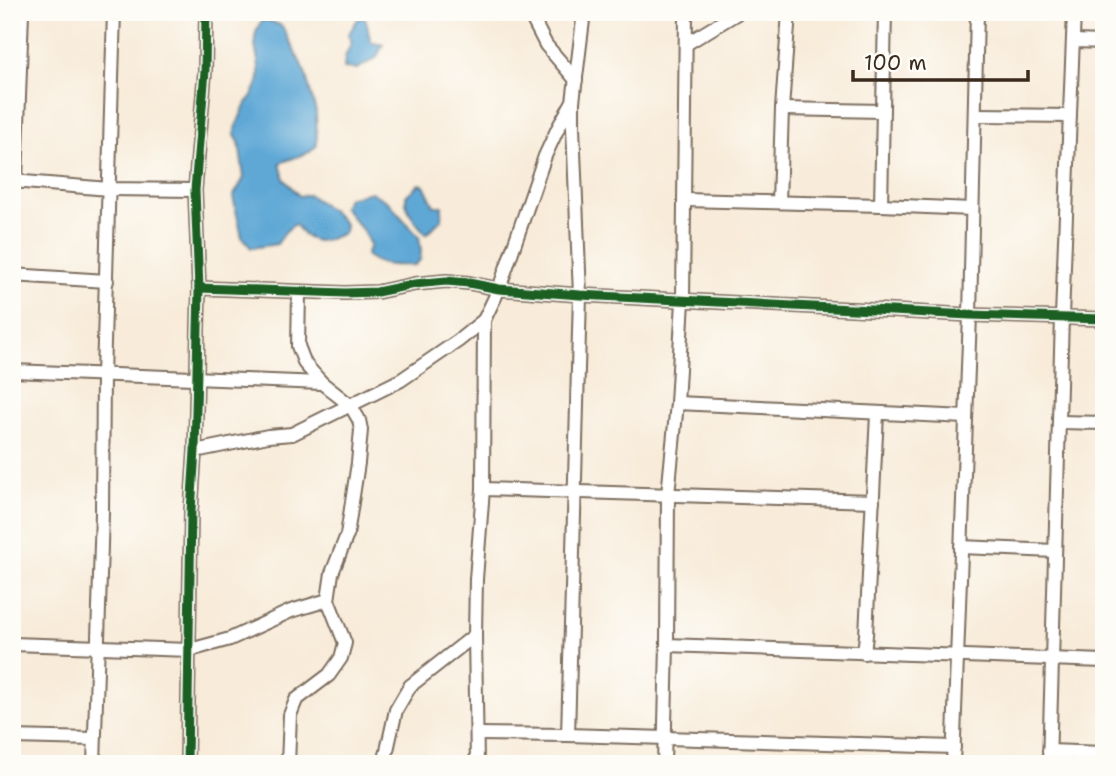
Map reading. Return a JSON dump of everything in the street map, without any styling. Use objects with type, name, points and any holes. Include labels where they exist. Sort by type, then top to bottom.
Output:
[{"type":"street","points":[[22,12],[16,84],[14,181],[109,189],[195,190]]},
{"type":"street","points":[[94,764],[114,12]]},
{"type":"street","points":[[187,764],[191,511],[199,288],[195,190],[205,71],[206,12]]},
{"type":"street","points":[[529,12],[547,45],[576,80]]},
{"type":"street","points":[[568,734],[580,295],[573,102],[584,12]]},
{"type":"street","points":[[664,764],[667,495],[677,403],[683,301],[686,12]]},
{"type":"street","points":[[686,44],[739,12]]},
{"type":"street","points":[[779,202],[789,12]]},
{"type":"street","points":[[881,205],[885,12]]},
{"type":"street","points":[[953,764],[970,315],[977,12]]},
{"type":"street","points":[[1074,12],[1049,757],[1104,753]]},
{"type":"street","points":[[1074,41],[1104,42]]},
{"type":"street","points":[[195,451],[268,436],[292,434],[401,380],[484,320],[499,289],[545,156],[573,102]]},
{"type":"street","points":[[782,109],[882,111]]},
{"type":"street","points":[[975,115],[1070,116]]},
{"type":"street","points":[[685,200],[972,209]]},
{"type":"street","points":[[12,275],[107,281]]},
{"type":"street","points":[[199,288],[345,293],[377,292],[446,281],[499,289],[683,301],[1104,319]]},
{"type":"street","points":[[288,764],[290,715],[296,700],[329,675],[341,657],[345,643],[328,600],[332,573],[347,535],[361,430],[351,405],[322,383],[305,364],[298,346],[299,292]]},
{"type":"street","points":[[477,764],[475,635],[483,489],[484,320]]},
{"type":"street","points":[[12,385],[12,371],[322,383]]},
{"type":"street","points":[[677,403],[966,417]]},
{"type":"street","points":[[864,653],[877,414]]},
{"type":"street","points":[[1059,422],[1104,423]]},
{"type":"street","points":[[483,489],[873,500]]},
{"type":"street","points":[[961,547],[1055,551]]},
{"type":"street","points":[[12,644],[190,650],[230,639],[291,611],[328,600]]},
{"type":"street","points":[[384,764],[396,710],[410,686],[475,635]]},
{"type":"street","points":[[667,645],[1104,661]]},
{"type":"street","points":[[478,734],[568,734],[954,747]]},
{"type":"street","points":[[12,737],[94,739]]},
{"type":"water","points":[[364,16],[371,42],[383,45],[376,58],[357,69],[344,68],[345,57],[352,42],[348,35],[358,19]]},
{"type":"water","points":[[262,20],[282,26],[305,72],[316,112],[317,145],[310,152],[280,163],[284,179],[299,196],[309,195],[345,224],[344,233],[322,241],[306,237],[295,224],[277,244],[251,248],[242,237],[233,197],[244,178],[239,142],[234,134],[258,82],[255,36]]},
{"type":"water","points":[[419,184],[424,185],[434,206],[442,206],[442,219],[426,234],[412,216],[406,201],[406,196]]},
{"type":"water","points":[[371,192],[388,202],[419,237],[420,260],[415,265],[383,264],[366,255],[370,245],[364,232],[343,207],[348,198]]},
{"type":"cycle path","points":[[187,764],[191,511],[199,288],[195,190],[205,71],[206,12]]},
{"type":"cycle path","points":[[199,288],[345,293],[377,292],[446,281],[499,289],[580,295],[970,315],[1104,319]]}]
